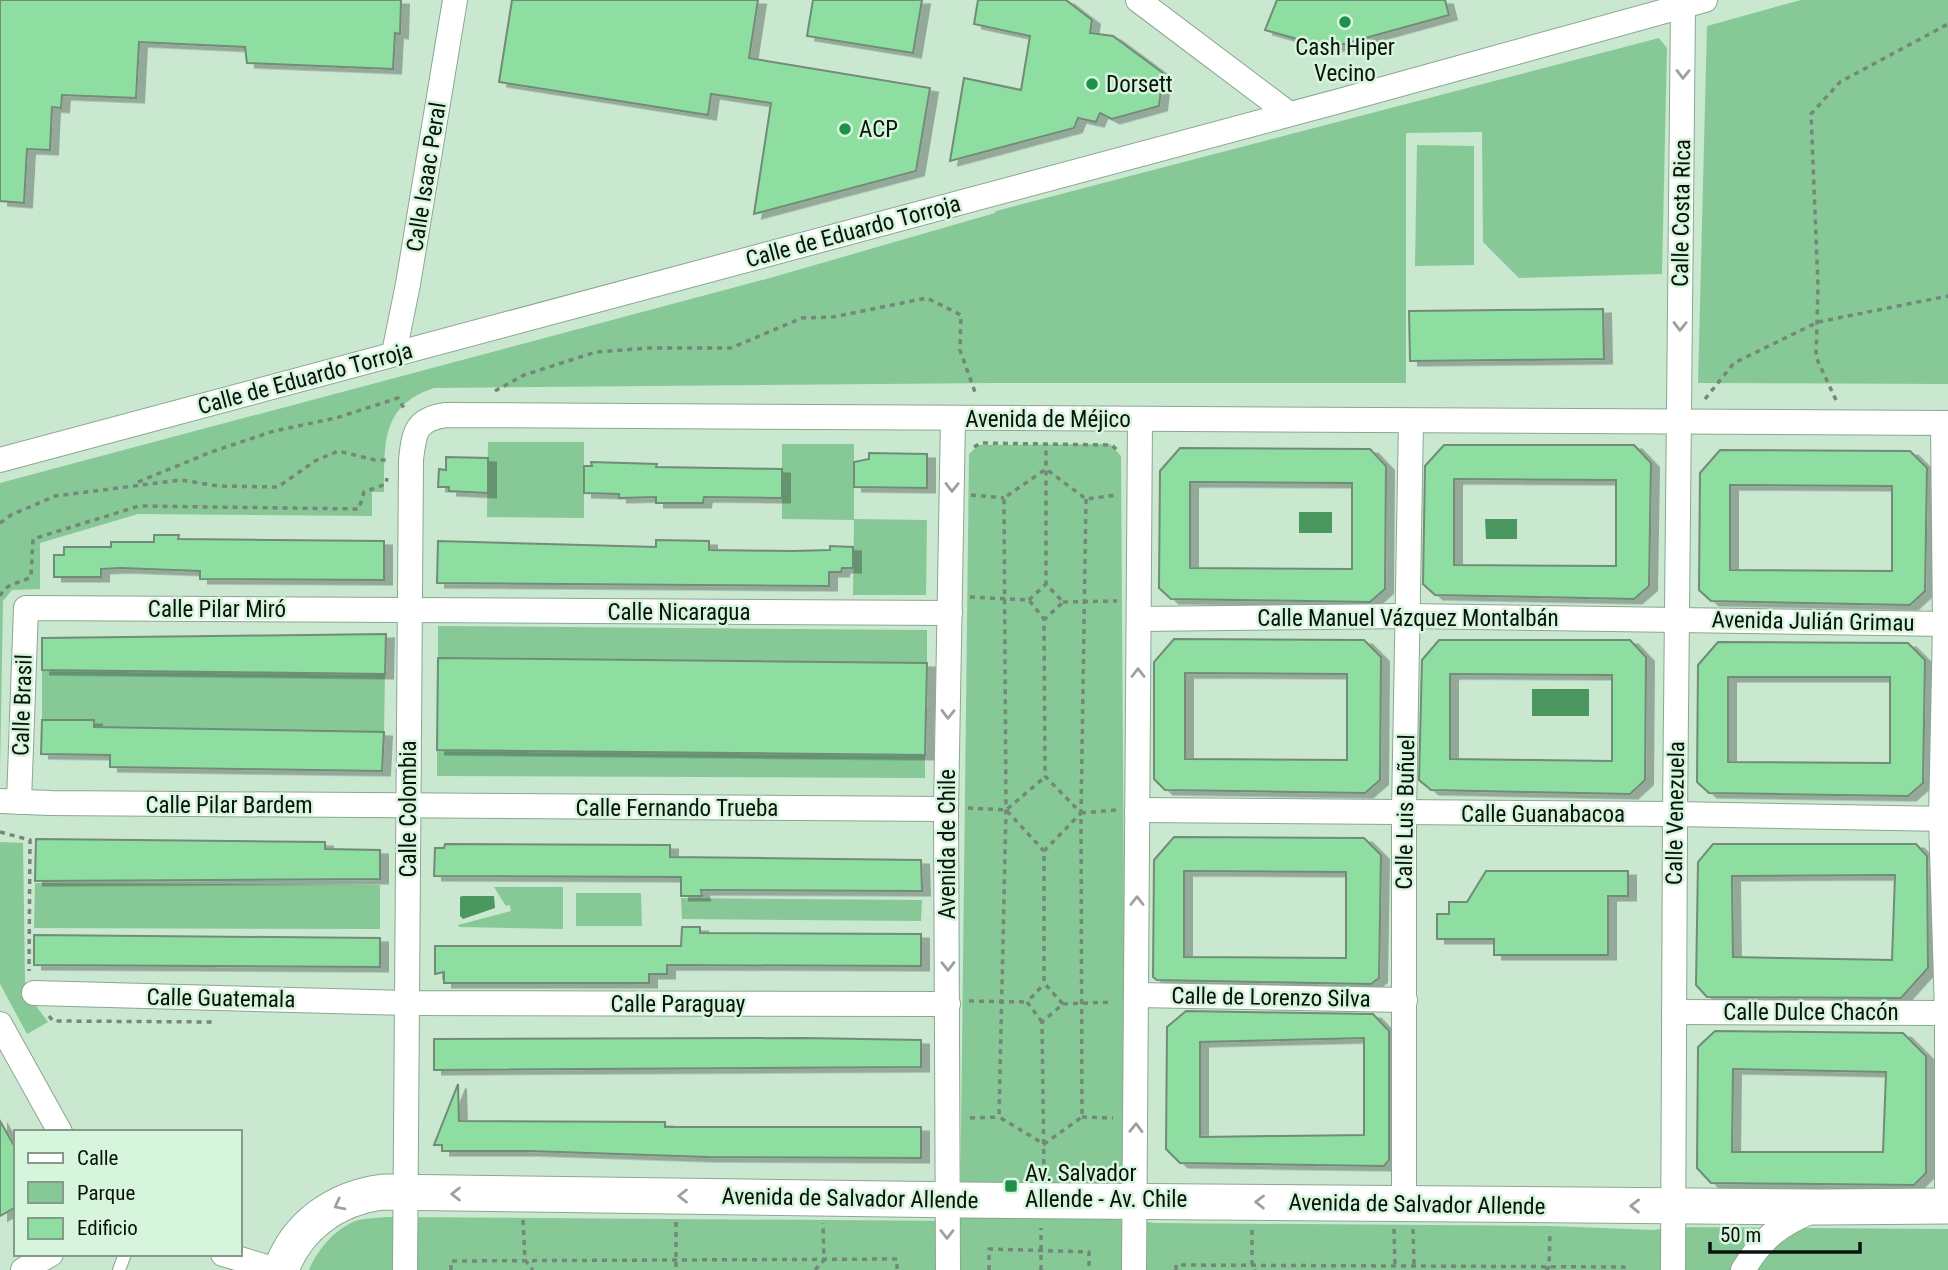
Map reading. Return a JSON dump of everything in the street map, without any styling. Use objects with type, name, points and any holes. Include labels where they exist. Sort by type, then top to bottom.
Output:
[{"type":"street","name":"Calle Isaac Peral","points":[[394,353],[455,0]]},
{"type":"street","points":[[1138,0],[1288,113]]},
{"type":"street","name":"Calle de Eduardo Torroja","points":[[0,460],[1694,3]]},
{"type":"street","name":"Calle Costa Rica","points":[[1679,420],[1694,3]]},
{"type":"street","name":"Avenida de Méjico","points":[[412,418],[446,415],[1945,423]]},
{"type":"street","name":"Calle Colombia","points":[[406,1194],[412,418]]},
{"type":"street","name":"Avenida de Chile","points":[[947,1270],[947,1198],[957,1003],[960,812],[959,605],[953,418]]},
{"type":"street","points":[[1135,1270],[1128,998],[1128,810],[1139,619],[1140,419]]},
{"type":"street","name":"Calle Venezuela","points":[[1673,1206],[1679,420]]},
{"type":"street","name":"Calle Luis Buñuel","points":[[1404,1218],[1404,813],[1411,421]]},
{"type":"street","points":[[1945,423],[1947,1206]]},
{"type":"street","name":"Calle Nicaragua","points":[[409,610],[959,605]]},
{"type":"street","name":"Calle Pilar Miró","points":[[26,608],[409,610]]},
{"type":"street","name":"Calle Brasil","points":[[9,801],[26,608]]},
{"type":"street","name":"Calle Manuel Vázquez Montalbán","points":[[1139,619],[1408,616],[1677,619]]},
{"type":"street","name":"Avenida Julián Grimau","points":[[1677,619],[1946,624]]},
{"type":"street","name":"Calle Pilar Bardem","points":[[9,801],[408,806]]},
{"type":"street","name":"Calle Fernando Trueba","points":[[408,806],[960,812]]},
{"type":"street","name":"Calle Guanabacoa","points":[[1128,810],[1944,818]]},
{"type":"street","name":"Calle Guatemala","points":[[34,993],[408,1003]]},
{"type":"street","name":"Calle de Lorenzo Silva","points":[[1128,998],[1405,1000]]},
{"type":"street","name":"Calle Paraguay","points":[[408,1003],[957,1003]]},
{"type":"street","name":"Calle Dulce Chacón","points":[[1674,1012],[1948,1013]]},
{"type":"street","points":[[0,1024],[59,1130]]},
{"type":"street","name":"Avenida de Salvador Allende","points":[[230,1256],[279,1270],[291,1247],[310,1224],[349,1199],[374,1194],[947,1198],[1043,1212],[1135,1201],[1404,1218],[1673,1206],[1947,1206]]},
{"type":"street","points":[[405,1270],[406,1194]]},
{"type":"street","points":[[1673,1206],[1673,1270]]},
{"type":"street","name":"Avenida de Salvador Allende","points":[[1743,1270],[1754,1252],[1773,1232],[1791,1220],[1822,1207]]},
{"type":"street","points":[[23,1270],[48,1256]]},
{"type":"path","points":[[1836,400],[1816,357],[1818,322],[1811,114],[1840,82],[1948,24]]},
{"type":"path","points":[[1705,399],[1734,363],[1818,322],[1948,296]]},
{"type":"path","points":[[495,391],[524,375],[596,352],[649,348],[731,348],[802,318],[833,317],[927,298],[961,316],[960,350],[976,395]]},
{"type":"path","points":[[133,485],[211,452],[274,431],[336,418],[398,397],[412,418]]},
{"type":"path","points":[[971,450],[981,443],[1046,443],[1112,445],[1119,452]]},
{"type":"path","points":[[1046,443],[1046,584],[1063,602]]},
{"type":"path","points":[[0,523],[11,515],[55,496],[181,480],[218,486],[278,487],[315,461],[338,451],[375,460],[389,460]]},
{"type":"path","points":[[968,495],[1004,498],[1046,469]]},
{"type":"path","points":[[1046,469],[1086,499],[1119,494]]},
{"type":"path","points":[[999,1117],[1006,810],[1004,498]]},
{"type":"path","points":[[1082,1117],[1081,813],[1086,499]]},
{"type":"path","points":[[959,605],[1005,599],[1029,600],[1046,584]]},
{"type":"path","points":[[1029,600],[1044,620],[1045,776],[1081,813]]},
{"type":"path","points":[[1044,620],[1063,602],[1119,601]]},
{"type":"path","points":[[960,812],[1006,810],[1045,776]]},
{"type":"path","points":[[957,1003],[1027,1002],[1044,983],[1044,851],[1006,810]]},
{"type":"path","points":[[1044,851],[1081,813],[1128,810]]},
{"type":"path","points":[[1044,983],[1063,1004]]},
{"type":"path","points":[[1042,1022],[1063,1004],[1128,998]]},
{"type":"path","points":[[1027,1002],[1042,1022],[1044,1144],[1041,1269]]},
{"type":"path","points":[[964,1118],[999,1117],[1044,1144]]},
{"type":"path","points":[[1044,1144],[1082,1117],[1119,1118]]},
{"type":"path","points":[[523,1218],[525,1260],[533,1270]]},
{"type":"path","points":[[1395,1266],[1404,1218]]},
{"type":"path","points":[[1404,1218],[1414,1266]]},
{"type":"path","points":[[676,1219],[676,1270]]},
{"type":"path","points":[[816,1270],[824,1260],[823,1221]]},
{"type":"path","points":[[1251,1224],[1252,1265],[1255,1270]]},
{"type":"path","points":[[1548,1268],[1550,1226]]},
{"type":"path","points":[[989,1270],[989,1249],[1089,1252],[1089,1270]]},
{"type":"path","points":[[451,1270],[451,1261],[897,1259],[897,1270]]},
{"type":"path","points":[[1176,1270],[1176,1265],[1369,1268],[1624,1267],[1624,1270]]},
{"type":"path","points":[[1429,1266],[1435,1270]]},
{"type":"green space","points":[[1801,0],[1948,0],[1948,384],[1698,383],[1707,26]]},
{"type":"green space","points":[[1659,38],[1667,48],[1662,274],[1519,278],[1483,242],[1482,132],[1406,133],[1406,383],[994,383],[434,388],[416,396],[395,416],[386,443],[384,492],[372,492],[372,516],[138,514],[40,543],[40,589],[12,590],[3,601],[0,773],[0,483],[770,278],[996,211]]},
{"type":"green space","points":[[1417,145],[1474,146],[1474,265],[1415,266]]},
{"type":"green space","points":[[488,442],[584,442],[584,518],[487,517]]},
{"type":"green space","points":[[782,444],[854,444],[854,519],[927,520],[926,595],[853,595],[854,520],[782,519]]},
{"type":"green space","points":[[1110,444],[1121,456],[1126,1219],[1155,1223],[1550,1226],[1654,1230],[1673,1227],[1948,1229],[1948,1270],[309,1270],[323,1247],[343,1228],[359,1220],[387,1217],[960,1221],[969,454],[979,445]]},
{"type":"green space","points":[[438,626],[927,630],[927,663],[438,658]]},
{"type":"green space","points":[[42,670],[385,674],[384,732],[111,728],[94,727],[94,720],[42,720]]},
{"type":"green space","points":[[437,750],[925,755],[925,778],[437,776]]},
{"type":"green space","points":[[0,842],[23,843],[25,981],[33,1002],[48,1022],[27,1034],[0,984]]},
{"type":"green space","points":[[35,883],[380,885],[380,929],[34,928]]},
{"type":"green space","points":[[494,887],[563,887],[563,929],[459,927],[458,925],[511,911],[510,905],[506,906]]},
{"type":"green space","points":[[576,893],[641,893],[642,926],[576,926]]},
{"type":"green space","points":[[681,898],[922,900],[921,921],[682,919]]},
{"type":"shaded area","points":[[1299,512],[1332,512],[1332,533],[1299,533]]},
{"type":"shaded area","points":[[1485,519],[1517,519],[1517,539],[1486,539]]},
{"type":"shaded area","points":[[1532,689],[1589,689],[1589,716],[1532,716]]},
{"type":"shaded area","points":[[462,896],[494,896],[495,908],[463,919],[460,916]]},
{"type":"building","points":[[0,0],[401,0],[400,34],[395,33],[393,69],[247,63],[245,47],[139,42],[136,98],[62,95],[61,108],[52,107],[50,150],[27,149],[24,203],[0,201]]},
{"type":"building","points":[[512,0],[758,0],[749,58],[930,88],[916,171],[754,214],[771,103],[711,94],[708,115],[499,82]]},
{"type":"building","points":[[813,0],[922,0],[913,53],[807,36]]},
{"type":"building","name":"Dorsett","points":[[978,0],[1066,0],[1092,20],[1090,33],[1113,36],[1163,73],[1159,106],[1112,119],[1100,113],[1096,122],[1078,118],[1074,128],[950,161],[964,78],[1021,90],[1030,36],[974,24]]},
{"type":"building","name":"Cash Hiper Vecino","points":[[1277,0],[1445,0],[1449,15],[1329,48],[1265,30]]},
{"type":"building","points":[[1603,309],[1604,359],[1410,361],[1409,311]]},
{"type":"building","points":[[1444,445],[1634,445],[1651,463],[1649,586],[1634,599],[1435,595],[1423,584],[1425,466]],"holes":[[[1454,479],[1616,480],[1616,566],[1454,565]]]},
{"type":"building","points":[[1180,448],[1370,449],[1386,466],[1385,589],[1370,602],[1171,599],[1159,588],[1160,471]],"holes":[[[1190,482],[1352,483],[1352,569],[1190,568]]]},
{"type":"building","points":[[1720,450],[1910,451],[1927,468],[1925,591],[1910,605],[1711,601],[1699,590],[1700,473]],"holes":[[[1730,485],[1892,486],[1892,571],[1730,570]]]},
{"type":"building","points":[[869,453],[927,454],[927,488],[854,487],[854,462],[869,459]]},
{"type":"building","points":[[446,457],[488,458],[488,493],[449,491],[449,487],[438,487],[439,469],[446,470]]},
{"type":"building","points":[[591,462],[657,464],[656,467],[782,469],[782,498],[704,497],[703,503],[656,503],[656,497],[619,498],[619,494],[584,493],[584,466],[592,466]]},
{"type":"building","points":[[154,535],[179,535],[178,539],[384,541],[384,580],[200,579],[200,571],[121,568],[101,569],[101,577],[54,577],[54,555],[64,555],[64,547],[111,547],[111,542],[154,542]]},
{"type":"building","points":[[656,540],[709,541],[709,550],[793,551],[830,550],[830,546],[853,547],[853,568],[829,572],[829,586],[437,583],[438,541],[656,547]]},
{"type":"building","points":[[386,634],[385,674],[42,670],[42,638]]},
{"type":"building","points":[[1174,639],[1364,640],[1381,657],[1380,780],[1365,793],[1165,790],[1154,779],[1154,662]],"holes":[[[1185,673],[1347,674],[1347,760],[1185,759]]]},
{"type":"building","points":[[1439,640],[1630,640],[1646,657],[1645,780],[1630,794],[1431,790],[1419,780],[1422,660]],"holes":[[[1450,674],[1612,675],[1612,761],[1450,759]]]},
{"type":"building","points":[[1718,642],[1908,643],[1925,660],[1923,783],[1908,796],[1709,793],[1697,782],[1698,665]],"holes":[[[1728,677],[1890,677],[1890,763],[1728,762]]]},
{"type":"building","points":[[438,658],[927,663],[925,755],[437,750]]},
{"type":"building","points":[[42,720],[94,720],[94,727],[384,732],[382,771],[110,767],[110,755],[41,754]]},
{"type":"building","points":[[1174,837],[1364,838],[1381,855],[1379,978],[1371,984],[1157,980],[1153,977],[1154,860]],"holes":[[[1184,871],[1346,872],[1346,958],[1184,957]]]},
{"type":"building","points":[[36,839],[325,842],[325,849],[380,850],[380,879],[35,881]]},
{"type":"building","points":[[445,844],[670,845],[670,857],[921,860],[922,891],[701,890],[702,896],[681,896],[681,877],[434,876],[435,848],[444,848]]},
{"type":"building","points":[[1713,844],[1916,844],[1927,856],[1928,968],[1901,998],[1707,997],[1696,985],[1698,862]],"holes":[[[1895,875],[1892,960],[1733,957],[1732,876]]]},
{"type":"building","points":[[1486,871],[1628,871],[1628,896],[1608,896],[1608,955],[1494,955],[1494,939],[1437,939],[1437,914],[1449,914],[1449,902],[1467,902]]},
{"type":"building","points":[[682,927],[700,927],[700,933],[921,934],[921,966],[667,965],[667,974],[649,974],[649,983],[444,983],[444,972],[435,974],[435,946],[681,946]]},
{"type":"building","points":[[34,935],[380,938],[380,967],[34,965]]},
{"type":"building","points":[[1186,1011],[1373,1014],[1389,1031],[1389,1160],[1384,1166],[1180,1163],[1166,1149],[1167,1027]],"holes":[[[1364,1038],[1364,1135],[1200,1137],[1200,1042]]]},
{"type":"building","points":[[1715,1031],[1903,1033],[1926,1056],[1926,1173],[1914,1185],[1711,1183],[1697,1168],[1698,1047]],"holes":[[[1733,1069],[1886,1072],[1883,1152],[1732,1152]]]},
{"type":"building","points":[[434,1039],[921,1040],[921,1067],[434,1070]]},
{"type":"building","points":[[458,1084],[459,1121],[665,1122],[665,1127],[921,1127],[921,1158],[707,1157],[442,1151],[442,1145],[434,1145]]},
{"type":"building","points":[[0,1121],[14,1146],[14,1208],[0,1216]]},
{"type":"place","name":"Cash Hiper Vecino","points":[[1345,22]]},
{"type":"place","name":"Dorsett","points":[[1092,84]]},
{"type":"place","name":"ACP","points":[[845,129]]},
{"type":"place","name":"Av. Salvador Allende - Av. Chile","points":[[1011,1186]]}]
